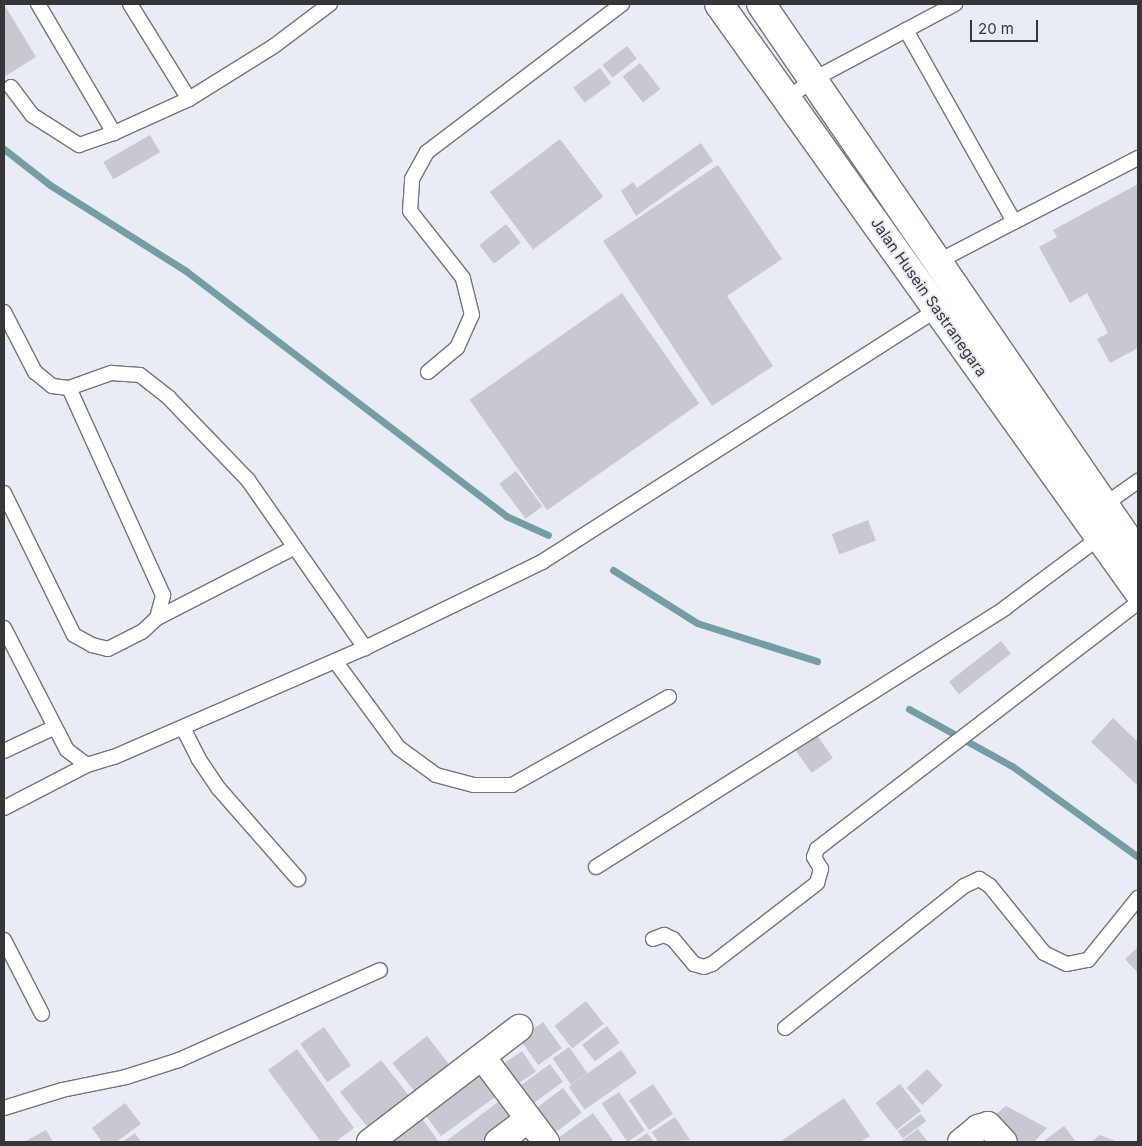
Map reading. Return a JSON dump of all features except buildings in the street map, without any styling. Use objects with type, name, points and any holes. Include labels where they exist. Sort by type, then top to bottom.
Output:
[{"type":"main road","name":"Jalan Husein Sastranegara","points":[[719,4],[1138,591]]},
{"type":"main road","name":"Jalan Husein Sastranegara","points":[[761,4],[1138,554]]},
{"type":"street","points":[[370,1142],[483,1058],[519,1028]]},
{"type":"street","points":[[483,1058],[527,1120],[546,1142]]},
{"type":"street","points":[[498,1142],[527,1120]]},
{"type":"street","points":[[961,1142],[978,1128],[988,1125],[1004,1142]]},
{"type":"lane","points":[[38,4],[114,133]]},
{"type":"lane","points":[[130,4],[189,98]]},
{"type":"lane","points":[[11,87],[32,115],[78,145],[114,133],[189,98],[274,46],[330,4]]},
{"type":"lane","points":[[428,372],[457,348],[472,315],[463,278],[410,211],[412,179],[427,152],[622,4]]},
{"type":"lane","points":[[787,99],[814,79],[955,4]]},
{"type":"lane","points":[[906,30],[1014,222]]},
{"type":"lane","points":[[937,262],[1138,158]]},
{"type":"lane","points":[[4,808],[87,765],[114,757],[366,648],[542,562],[582,534],[683,474],[937,309]]},
{"type":"lane","points":[[4,312],[35,372],[52,386],[69,388],[111,373],[140,375],[169,398],[234,463],[366,648]]},
{"type":"lane","points":[[69,388],[163,595],[157,618]]},
{"type":"lane","points":[[1104,505],[1138,480]]},
{"type":"lane","points":[[4,493],[74,635],[92,645],[108,648],[142,632],[157,618],[295,547]]},
{"type":"lane","points":[[596,867],[1013,601],[1099,538]]},
{"type":"lane","points":[[654,939],[664,934],[673,939],[694,964],[704,967],[712,964],[816,883],[821,875],[814,857],[817,849],[953,748],[1138,603]]},
{"type":"lane","points":[[4,628],[53,728],[66,750],[87,765]]},
{"type":"lane","points":[[335,661],[399,748],[436,774],[474,785],[512,785],[669,698]]},
{"type":"lane","points":[[4,751],[53,728]]},
{"type":"lane","points":[[183,728],[198,758],[219,789],[298,879]]},
{"type":"lane","points":[[784,1028],[964,886],[979,879],[990,886],[1044,953],[1067,964],[1088,960],[1138,898]]},
{"type":"lane","points":[[4,940],[42,1014]]},
{"type":"lane","points":[[4,1108],[62,1090],[126,1077],[178,1060],[380,970]]},
{"type":"waterway","points":[[4,149],[50,185],[186,271],[506,516],[548,535]]},
{"type":"waterway","points":[[613,570],[697,623],[817,661]]},
{"type":"waterway","points":[[909,709],[1012,766],[1138,857]]}]
